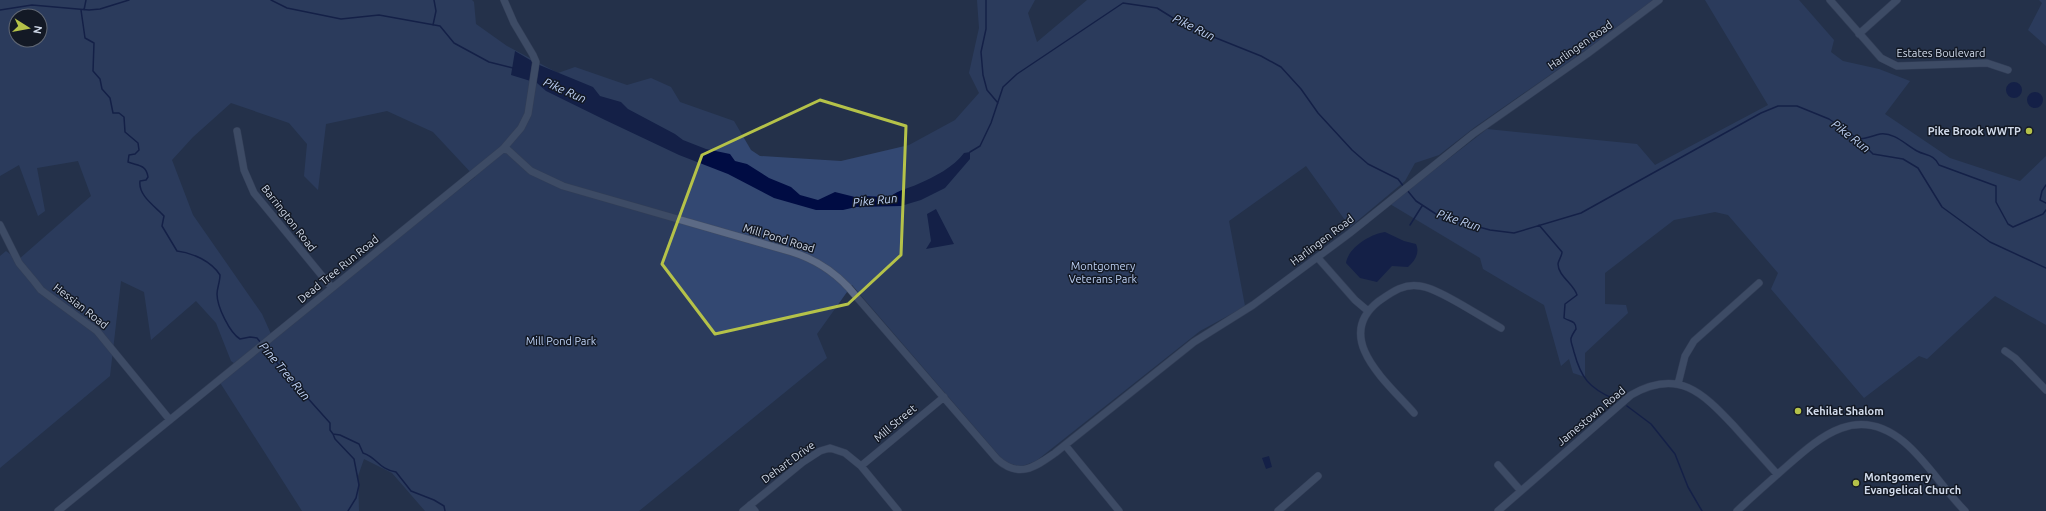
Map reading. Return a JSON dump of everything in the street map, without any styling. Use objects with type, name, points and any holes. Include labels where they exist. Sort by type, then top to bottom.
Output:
[{"type":"street","name":"Dead Tree Run Road","points":[[58,511],[503,149],[518,132],[526,118],[536,62],[521,36],[504,0]]},
{"type":"street","name":"Harlingen Road","points":[[1065,445],[1194,342],[1253,305],[1318,258],[1473,134],[1587,54],[1659,0]]},
{"type":"street","name":"Estates Boulevard","points":[[1830,0],[1881,58],[1893,65],[1987,63],[2008,70]]},
{"type":"street","points":[[1859,34],[1897,0]]},
{"type":"street","name":"Barrington Road","points":[[237,131],[244,170],[254,193],[332,288]]},
{"type":"street","name":"Mill Pond Road","points":[[503,149],[508,150],[537,174],[563,186],[792,252],[816,261],[835,274],[848,286],[997,459],[1009,468],[1022,470],[1031,468],[1065,445]]},
{"type":"street","name":"Hessian Road","points":[[0,225],[19,263],[41,290],[97,330],[170,420]]},
{"type":"street","points":[[1318,258],[1351,296],[1368,311]]},
{"type":"street","points":[[1678,384],[1685,356],[1694,341],[1759,283]]},
{"type":"street","points":[[1414,414],[1363,352],[1361,335],[1368,311],[1398,288],[1420,286],[1436,291],[1501,328]]},
{"type":"street","points":[[2005,351],[2015,358],[2046,390]]},
{"type":"street","name":"Jamestown Road","points":[[1498,511],[1631,396],[1653,386],[1678,384],[1695,390],[1709,400],[1777,474]]},
{"type":"street","name":"Mill Street","points":[[861,466],[944,397]]},
{"type":"street","points":[[1737,511],[1810,445],[1827,433],[1852,425],[1870,426],[1892,434],[1904,442],[1965,511]]},
{"type":"street","points":[[1065,445],[1119,511]]},
{"type":"street","name":"Dehart Drive","points":[[743,511],[820,451],[835,449],[845,453],[861,466],[898,511]]},
{"type":"street","points":[[1498,465],[1521,491]]},
{"type":"street","points":[[1278,511],[1318,476]]},
{"type":"street","points":[[750,505],[755,511]]},
{"type":"highlighted area","points":[[820,100],[906,126],[901,255],[848,304],[715,334],[662,264],[702,155]]},
{"type":"green space","points":[[0,0],[472,0],[474,2],[476,24],[507,46],[558,73],[575,67],[627,85],[651,78],[671,87],[680,102],[734,121],[751,150],[760,156],[841,161],[909,145],[955,120],[979,93],[969,73],[979,28],[977,0],[1035,0],[1028,13],[1037,42],[1087,0],[1653,0],[1613,31],[1475,127],[1439,155],[1415,163],[1405,181],[1350,227],[1306,166],[1229,221],[1245,306],[1238,313],[1235,312],[1200,331],[1036,461],[1020,467],[1002,459],[852,285],[817,334],[827,358],[639,511],[425,511],[392,473],[364,459],[358,476],[359,511],[302,511],[219,381],[238,366],[231,361],[216,323],[196,301],[151,340],[144,292],[121,281],[110,376],[0,468],[0,256],[6,251],[18,260],[91,196],[78,161],[37,168],[45,211],[38,216],[19,165],[0,176]],"holes":[[[231,103],[289,123],[307,144],[304,176],[318,190],[326,124],[387,111],[433,132],[475,177],[307,309],[271,334],[262,314],[193,215],[172,160],[193,137]]]},
{"type":"green space","points":[[1705,0],[1799,0],[1834,40],[1831,52],[1843,61],[1879,69],[1910,81],[1885,114],[1950,158],[2020,181],[2046,156],[2046,325],[1995,296],[1927,359],[1919,356],[1864,398],[1771,289],[1778,273],[1728,215],[1715,212],[1674,220],[1605,273],[1605,304],[1626,305],[1628,313],[1585,353],[1585,377],[1573,373],[1569,359],[1561,366],[1544,305],[1483,269],[1480,258],[1390,204],[1487,129],[1637,144],[1655,165],[1768,105]]},
{"type":"green space","points":[[2039,0],[2046,0],[2046,46],[2028,30],[2042,3]]},
{"type":"water","points":[[515,51],[537,64],[593,87],[600,96],[621,102],[628,109],[675,134],[683,140],[706,149],[730,154],[735,161],[747,164],[769,178],[791,187],[800,195],[818,200],[835,192],[859,198],[863,196],[890,197],[937,175],[955,163],[964,153],[970,152],[970,159],[945,188],[921,200],[901,206],[856,207],[843,210],[816,210],[774,198],[728,174],[679,155],[605,120],[546,91],[537,83],[511,75]]},
{"type":"water","points":[[2011,82],[2017,82],[2022,87],[2020,96],[2017,98],[2011,98],[2006,93],[2006,87]]},
{"type":"water","points":[[2032,92],[2038,92],[2043,97],[2041,106],[2038,108],[2032,108],[2027,103],[2027,97]]},
{"type":"water","points":[[936,209],[954,244],[926,249],[931,241],[927,214]]},
{"type":"water","points":[[1385,232],[1404,241],[1416,244],[1417,254],[1415,259],[1408,267],[1392,266],[1377,282],[1360,278],[1346,263],[1348,257],[1355,247],[1379,233]]},
{"type":"water","points":[[1269,456],[1272,467],[1266,469],[1262,458]]},
{"type":"waterway","points":[[84,10],[86,0]]},
{"type":"waterway","name":"Pike Run","points":[[0,10],[32,5],[89,10],[100,9],[129,0]]},
{"type":"waterway","name":"Pike Run","points":[[271,0],[287,8],[341,19],[379,15],[440,26],[454,43],[489,62],[513,68]]},
{"type":"waterway","points":[[433,25],[436,11],[434,0]]},
{"type":"waterway","points":[[986,0],[986,29],[981,52],[983,75],[987,90],[998,103]]},
{"type":"waterway","name":"Pike Run","points":[[970,152],[980,146],[991,123],[1003,87],[1017,74],[1123,3],[1157,8],[1186,26],[1261,56],[1281,67],[1301,89],[1318,113],[1352,150],[1368,164],[1398,179],[1404,187]]},
{"type":"waterway","name":"Pine Tree Run","points":[[81,10],[85,38],[94,43],[93,71],[100,79],[102,89],[110,98],[113,113],[119,113],[124,117],[125,132],[138,143],[139,150],[135,154],[129,155],[128,162],[141,166],[147,173],[148,177],[146,180],[140,181],[142,192],[148,201],[164,216],[162,226],[177,251],[201,258],[212,266],[220,275],[217,292],[219,306],[228,326],[240,339],[250,337],[257,338],[261,343]]},
{"type":"waterway","name":"Pike Run","points":[[1407,190],[1416,201],[1439,216],[1490,230],[1514,233],[1581,213],[1761,113],[1778,106],[1797,106],[1829,119],[1858,139],[1873,154],[1903,159],[1918,168],[1942,207],[1990,242],[2046,268]]},
{"type":"waterway","points":[[1858,139],[1880,134],[1890,135],[1917,151],[1932,157],[1939,165],[1996,186],[1996,202],[2008,224],[2013,227],[2043,214],[2046,210]]},
{"type":"waterway","points":[[2046,185],[2042,191],[2040,200],[2046,203]]},
{"type":"waterway","points":[[1410,225],[1422,206]]},
{"type":"waterway","points":[[1539,225],[1562,252],[1558,263],[1559,268],[1577,295],[1565,304],[1564,318],[1574,323],[1576,326],[1571,340],[1580,369],[1587,381],[1592,386],[1598,391],[1614,399]]},
{"type":"waterway","name":"Pine Tree Run","points":[[264,347],[330,423],[330,430],[333,434],[340,435],[359,444],[363,453],[390,471],[396,472],[411,491],[434,500],[444,506],[445,511]]},
{"type":"waterway","points":[[1627,406],[1651,424],[1675,454],[1688,487],[1702,511]]},
{"type":"waterway","points":[[333,434],[335,439],[354,459],[359,485],[356,498],[348,511]]},
{"type":"place","name":"Pike Brook WWTP","points":[[2029,131]]},
{"type":"place","name":"Kehilat Shalom","points":[[1798,411]]},
{"type":"place","name":"Montgomery Evangelical Church","points":[[1856,483]]},
{"type":"park label","name":"Montgomery Veterans Park","points":[[1103,272]]},
{"type":"park label","name":"Mill Pond Park","points":[[561,341]]}]
